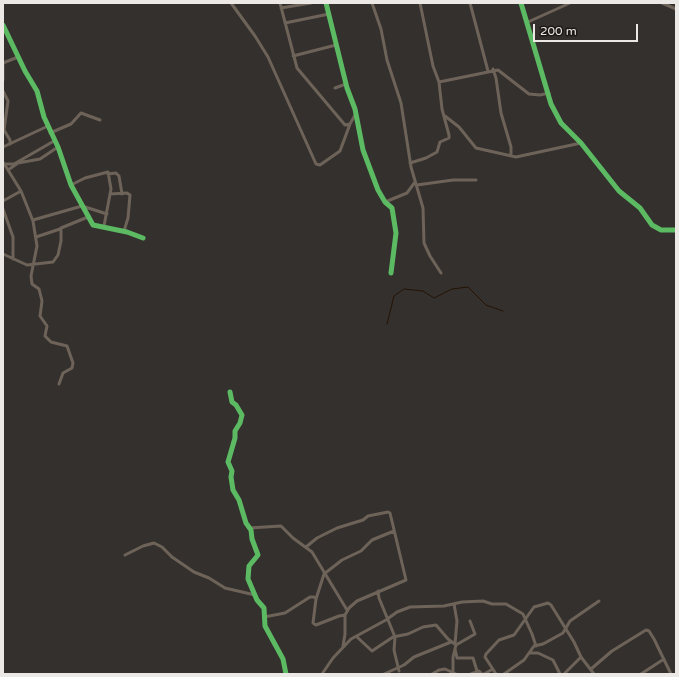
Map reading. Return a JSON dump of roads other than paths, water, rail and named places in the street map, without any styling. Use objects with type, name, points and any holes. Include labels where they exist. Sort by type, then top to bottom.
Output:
[{"type":"street","points":[[230,3],[255,36],[268,57],[316,164],[320,165],[340,151],[355,115]]},
{"type":"street","points":[[280,3],[293,56],[299,71],[345,124],[350,124]]},
{"type":"street","points":[[281,8],[311,3]]},
{"type":"street","points":[[326,3],[369,169],[385,202],[392,208],[396,233],[391,273]]},
{"type":"street","points":[[372,3],[381,29],[387,60],[400,95],[410,162],[423,208],[424,243],[441,273]]},
{"type":"street","points":[[410,162],[426,158],[437,152],[440,142],[449,138],[439,82],[433,66],[420,3]]},
{"type":"street","points":[[470,3],[488,71]]},
{"type":"street","points":[[521,3],[528,22],[548,93],[560,123],[580,143],[619,191],[640,208],[652,225],[661,230],[676,230]]},
{"type":"street","points":[[528,22],[570,3]]},
{"type":"street","points":[[662,3],[676,9]]},
{"type":"street","points":[[285,23],[329,14]]},
{"type":"street","points":[[3,25],[18,57],[37,91],[44,117],[50,133],[58,147],[71,185],[93,225],[124,231],[143,238]]},
{"type":"street","points":[[3,35],[7,33]]},
{"type":"street","points":[[293,56],[336,45]]},
{"type":"street","points":[[3,80],[3,63],[18,57]]},
{"type":"street","points":[[439,82],[493,69],[500,71],[529,94],[540,95],[548,93]]},
{"type":"street","points":[[493,69],[496,78],[501,113],[511,147],[511,155]]},
{"type":"street","points":[[335,88],[346,84]]},
{"type":"street","points":[[3,91],[8,101],[4,130],[10,140],[10,144]]},
{"type":"street","points":[[50,133],[71,124],[81,114],[100,120]]},
{"type":"street","points":[[444,115],[460,127],[476,148],[521,157],[580,143]]},
{"type":"street","points":[[3,147],[48,126]]},
{"type":"street","points":[[3,163],[14,164],[54,141]]},
{"type":"street","points":[[8,170],[18,163],[40,159],[58,147]]},
{"type":"street","points":[[3,163],[21,191],[33,220],[37,254],[31,274],[32,283],[38,289],[42,300],[40,316],[47,326],[45,336],[51,342],[66,346],[74,363],[72,368],[63,372],[59,384]]},
{"type":"street","points":[[71,185],[88,177],[104,172],[108,174],[117,174],[119,176],[122,194]]},
{"type":"street","points":[[104,226],[108,213],[107,214],[110,194],[108,174]]},
{"type":"street","points":[[385,202],[407,193],[416,184],[453,180],[476,180]]},
{"type":"street","points":[[3,202],[21,191]]},
{"type":"street","points":[[110,194],[127,193],[131,197],[124,231]]},
{"type":"street","points":[[33,220],[82,206],[107,214]]},
{"type":"street","points":[[4,212],[13,237],[14,259]]},
{"type":"street","points":[[36,237],[88,217]]},
{"type":"street","points":[[3,254],[27,265],[53,262],[58,255],[61,241],[60,229]]},
{"type":"street","points":[[230,392],[232,402],[236,405],[242,415],[235,431],[235,438],[228,462],[232,471],[231,477],[233,490],[249,528],[258,555],[248,569],[248,579],[258,603],[264,608],[266,627],[283,659],[286,674]]},
{"type":"street","points":[[306,547],[326,533],[337,528],[363,520],[368,516],[388,512],[390,513],[406,580],[357,601],[347,610],[345,615],[345,634],[343,646]]},
{"type":"street","points":[[249,528],[267,528],[280,524],[293,538],[312,552],[347,610]]},
{"type":"street","points":[[345,615],[341,615],[314,625],[312,621],[316,599],[324,574],[342,560],[361,551],[372,540],[394,531]]},
{"type":"street","points":[[125,555],[143,546],[154,543],[162,547],[172,557],[194,572],[209,578],[225,588],[255,595]]},
{"type":"street","points":[[378,591],[379,598],[395,637],[394,650],[400,671]]},
{"type":"street","points":[[264,617],[285,613],[310,597],[314,597],[316,599]]},
{"type":"street","points":[[322,674],[343,646],[388,619],[396,612],[410,607],[484,600],[492,604],[506,604],[522,613],[536,646]]},
{"type":"street","points":[[504,674],[524,660],[528,653],[536,646],[543,644],[566,630],[570,621],[599,601]]},
{"type":"street","points":[[496,674],[485,655],[499,640],[514,635],[534,607],[548,603],[551,605],[575,644],[581,657],[594,674]]},
{"type":"street","points":[[450,669],[455,644],[457,621],[454,604]]},
{"type":"street","points":[[455,644],[475,634],[470,621]]},
{"type":"street","points":[[356,637],[372,651],[395,637],[408,634],[423,627],[436,625],[451,642],[455,644]]},
{"type":"street","points":[[590,669],[612,651],[646,630],[649,631],[671,674]]},
{"type":"street","points":[[400,671],[415,657],[451,642]]},
{"type":"street","points":[[455,644],[457,658],[473,658],[477,671],[483,674],[493,669]]},
{"type":"street","points":[[528,653],[538,653],[548,657],[556,664],[560,674]]},
{"type":"street","points":[[564,674],[581,657]]},
{"type":"street","points":[[641,674],[664,658]]},
{"type":"street","points":[[384,674],[395,669],[400,671]]},
{"type":"street","points":[[432,674],[439,670],[450,669],[455,673]]},
{"type":"street","points":[[471,674],[477,671]]},
{"type":"waterway","points":[[387,324],[394,296],[404,289],[423,291],[434,298],[452,289],[468,287],[486,305],[503,311]]}]
